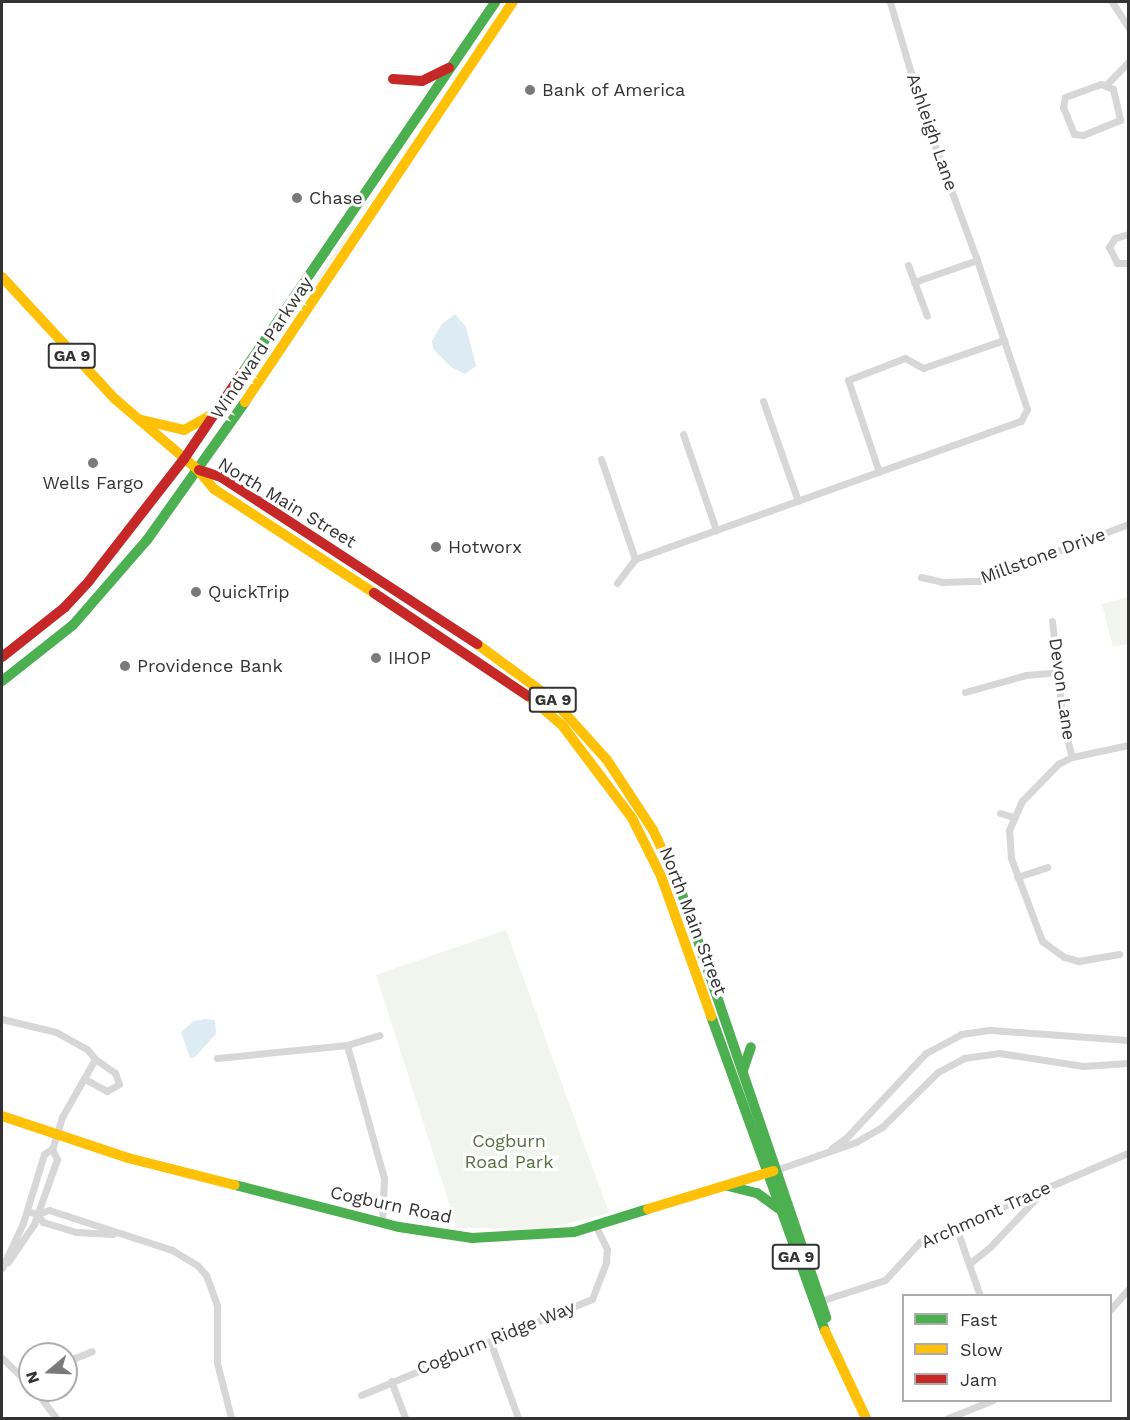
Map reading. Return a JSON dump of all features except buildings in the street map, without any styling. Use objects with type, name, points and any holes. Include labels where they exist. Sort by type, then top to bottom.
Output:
[{"type":"main road","name":"Windward Parkway","points":[[2,657],[89,581],[184,459],[495,2]]},
{"type":"main road","name":"Windward Parkway","points":[[2,681],[73,625],[147,540],[198,470],[513,2]]},
{"type":"main road","points":[[393,79],[422,81],[452,66]]},
{"type":"main road","name":"GA 9","points":[[2,277],[72,356],[136,418],[198,470]]},
{"type":"main road","points":[[136,418],[184,430],[217,412]]},
{"type":"main road","name":"North Main Street","points":[[198,470],[221,477],[502,660],[577,723],[625,785],[666,855],[743,1073],[772,1171],[780,1210],[813,1305],[866,1419]]},
{"type":"main road","name":"North Main Street","points":[[198,470],[214,489],[258,519],[509,680],[550,714],[584,750],[623,803],[659,870],[820,1301],[841,1365]]},
{"type":"main road","points":[[743,1073],[751,1047]]},
{"type":"main road","name":"Cogburn Road","points":[[2,1116],[56,1136],[382,1223],[439,1235],[495,1239],[540,1237],[596,1226],[772,1171]]},
{"type":"main road","points":[[728,1186],[756,1192],[780,1210]]},
{"type":"street","name":"Ashleigh Lane","points":[[635,559],[1021,422],[1027,410],[978,260],[924,117],[891,2]]},
{"type":"street","points":[[1112,2],[1128,27]]},
{"type":"street","points":[[1107,84],[1113,89],[1120,120],[1083,135],[1074,134],[1063,107],[1065,97],[1107,84],[1128,62]]},
{"type":"street","points":[[1128,234],[1115,238],[1109,247],[1117,264],[1128,263]]},
{"type":"street","points":[[914,282],[978,260]]},
{"type":"street","points":[[908,265],[927,316]]},
{"type":"street","points":[[879,472],[848,380],[905,358],[923,368],[1004,340]]},
{"type":"street","points":[[764,401],[798,501]]},
{"type":"street","points":[[683,434],[716,530]]},
{"type":"street","points":[[601,459],[635,559],[616,583]]},
{"type":"street","name":"Millstone Drive","points":[[921,577],[942,582],[979,581],[1128,524]]},
{"type":"street","name":"Devon Lane","points":[[1052,621],[1063,724],[1072,757]]},
{"type":"street","points":[[965,692],[1026,675],[1059,672]]},
{"type":"street","points":[[1119,954],[1079,961],[1051,950],[1035,930],[1017,878],[1009,845],[1013,817],[1046,774],[1072,757],[1128,745]]},
{"type":"street","points":[[1000,813],[1013,817]]},
{"type":"street","points":[[1017,878],[1047,867]]},
{"type":"street","points":[[2,1019],[56,1032],[87,1049],[95,1059],[115,1073],[119,1084],[107,1091],[85,1079]]},
{"type":"street","points":[[822,1155],[847,1137],[926,1053],[961,1034],[991,1030],[1128,1040]]},
{"type":"street","points":[[217,1058],[347,1045],[380,1035]]},
{"type":"street","points":[[347,1045],[384,1178],[382,1223]]},
{"type":"street","points":[[772,1171],[822,1155],[882,1127],[938,1072],[964,1058],[999,1053],[1083,1066],[1128,1063]]},
{"type":"street","points":[[2,1269],[27,1210],[44,1154],[52,1149],[71,1098],[85,1079],[95,1059]]},
{"type":"street","points":[[2,1269],[25,1242],[37,1214],[57,1159],[52,1149]]},
{"type":"street","name":"Archmont Trace","points":[[820,1301],[885,1280],[920,1242],[1128,1153]]},
{"type":"street","points":[[969,1263],[990,1247],[1046,1188]]},
{"type":"street","points":[[27,1210],[37,1214],[43,1222],[76,1232],[124,1235]]},
{"type":"street","points":[[37,1214],[49,1210],[186,1257],[206,1275],[217,1306],[217,1364],[231,1419]]},
{"type":"street","name":"Cogburn Ridge Way","points":[[361,1395],[592,1299],[606,1263],[606,1249],[596,1226]]},
{"type":"street","points":[[956,1227],[979,1294]]},
{"type":"street","points":[[1112,1308],[1128,1289]]},
{"type":"street","points":[[490,1341],[518,1419]]},
{"type":"street","points":[[78,1357],[92,1351]]},
{"type":"street","points":[[2,1358],[18,1373]]},
{"type":"street","points":[[391,1382],[405,1419]]},
{"type":"street","points":[[46,1402],[56,1419]]},
{"type":"street","points":[[948,1419],[990,1402]]},
{"type":"green space","points":[[358,219],[351,237],[309,297],[318,276]]},
{"type":"green space","points":[[1128,597],[1128,644],[1113,647],[1102,604]]},
{"type":"green space","name":"Cogburn Road Park","points":[[506,930],[609,1213],[545,1229],[457,1228],[376,975]]},
{"type":"shaded area","points":[[455,314],[466,327],[476,366],[465,374],[451,367],[433,349],[432,341],[442,324]]},
{"type":"shaded area","points":[[215,1020],[216,1034],[195,1057],[190,1058],[181,1032],[194,1021]]},
{"type":"traffic: fast","points":[[243,372],[495,2]]},
{"type":"traffic: fast","points":[[2,681],[73,625],[147,540],[245,402]]},
{"type":"traffic: fast","points":[[680,888],[826,1318]]},
{"type":"traffic: fast","points":[[711,1016],[825,1331]]},
{"type":"traffic: fast","points":[[743,1070],[751,1047]]},
{"type":"traffic: fast","points":[[235,1185],[399,1227],[472,1238],[574,1232],[648,1209]]},
{"type":"traffic: fast","points":[[728,1186],[757,1193],[778,1208]]},
{"type":"traffic: slow","points":[[245,402],[513,2]]},
{"type":"traffic: slow","points":[[2,277],[115,399],[198,470],[214,489],[374,593]]},
{"type":"traffic: slow","points":[[142,420],[184,430],[217,412]]},
{"type":"traffic: slow","points":[[477,644],[552,699],[607,760],[653,830],[680,888]]},
{"type":"traffic: slow","points":[[528,696],[562,725],[632,818],[661,876],[711,1016]]},
{"type":"traffic: slow","points":[[2,1116],[128,1158],[235,1185]]},
{"type":"traffic: slow","points":[[648,1209],[773,1171]]},
{"type":"traffic: slow","points":[[825,1331],[866,1418]]},
{"type":"traffic: jam","points":[[393,79],[422,81],[449,68]]},
{"type":"traffic: jam","points":[[2,657],[65,607],[89,581],[184,459],[243,372]]},
{"type":"traffic: jam","points":[[199,470],[221,477],[477,644]]},
{"type":"traffic: jam","points":[[374,593],[528,696]]},
{"type":"place","name":"Bank of America","points":[[530,90]]},
{"type":"place","name":"Chase","points":[[297,198]]},
{"type":"place","name":"Wells Fargo","points":[[93,463]]},
{"type":"place","name":"Hotworx","points":[[436,547]]},
{"type":"place","name":"QuickTrip","points":[[196,592]]},
{"type":"place","name":"IHOP","points":[[376,658]]},
{"type":"place","name":"Providence Bank","points":[[125,666]]}]
